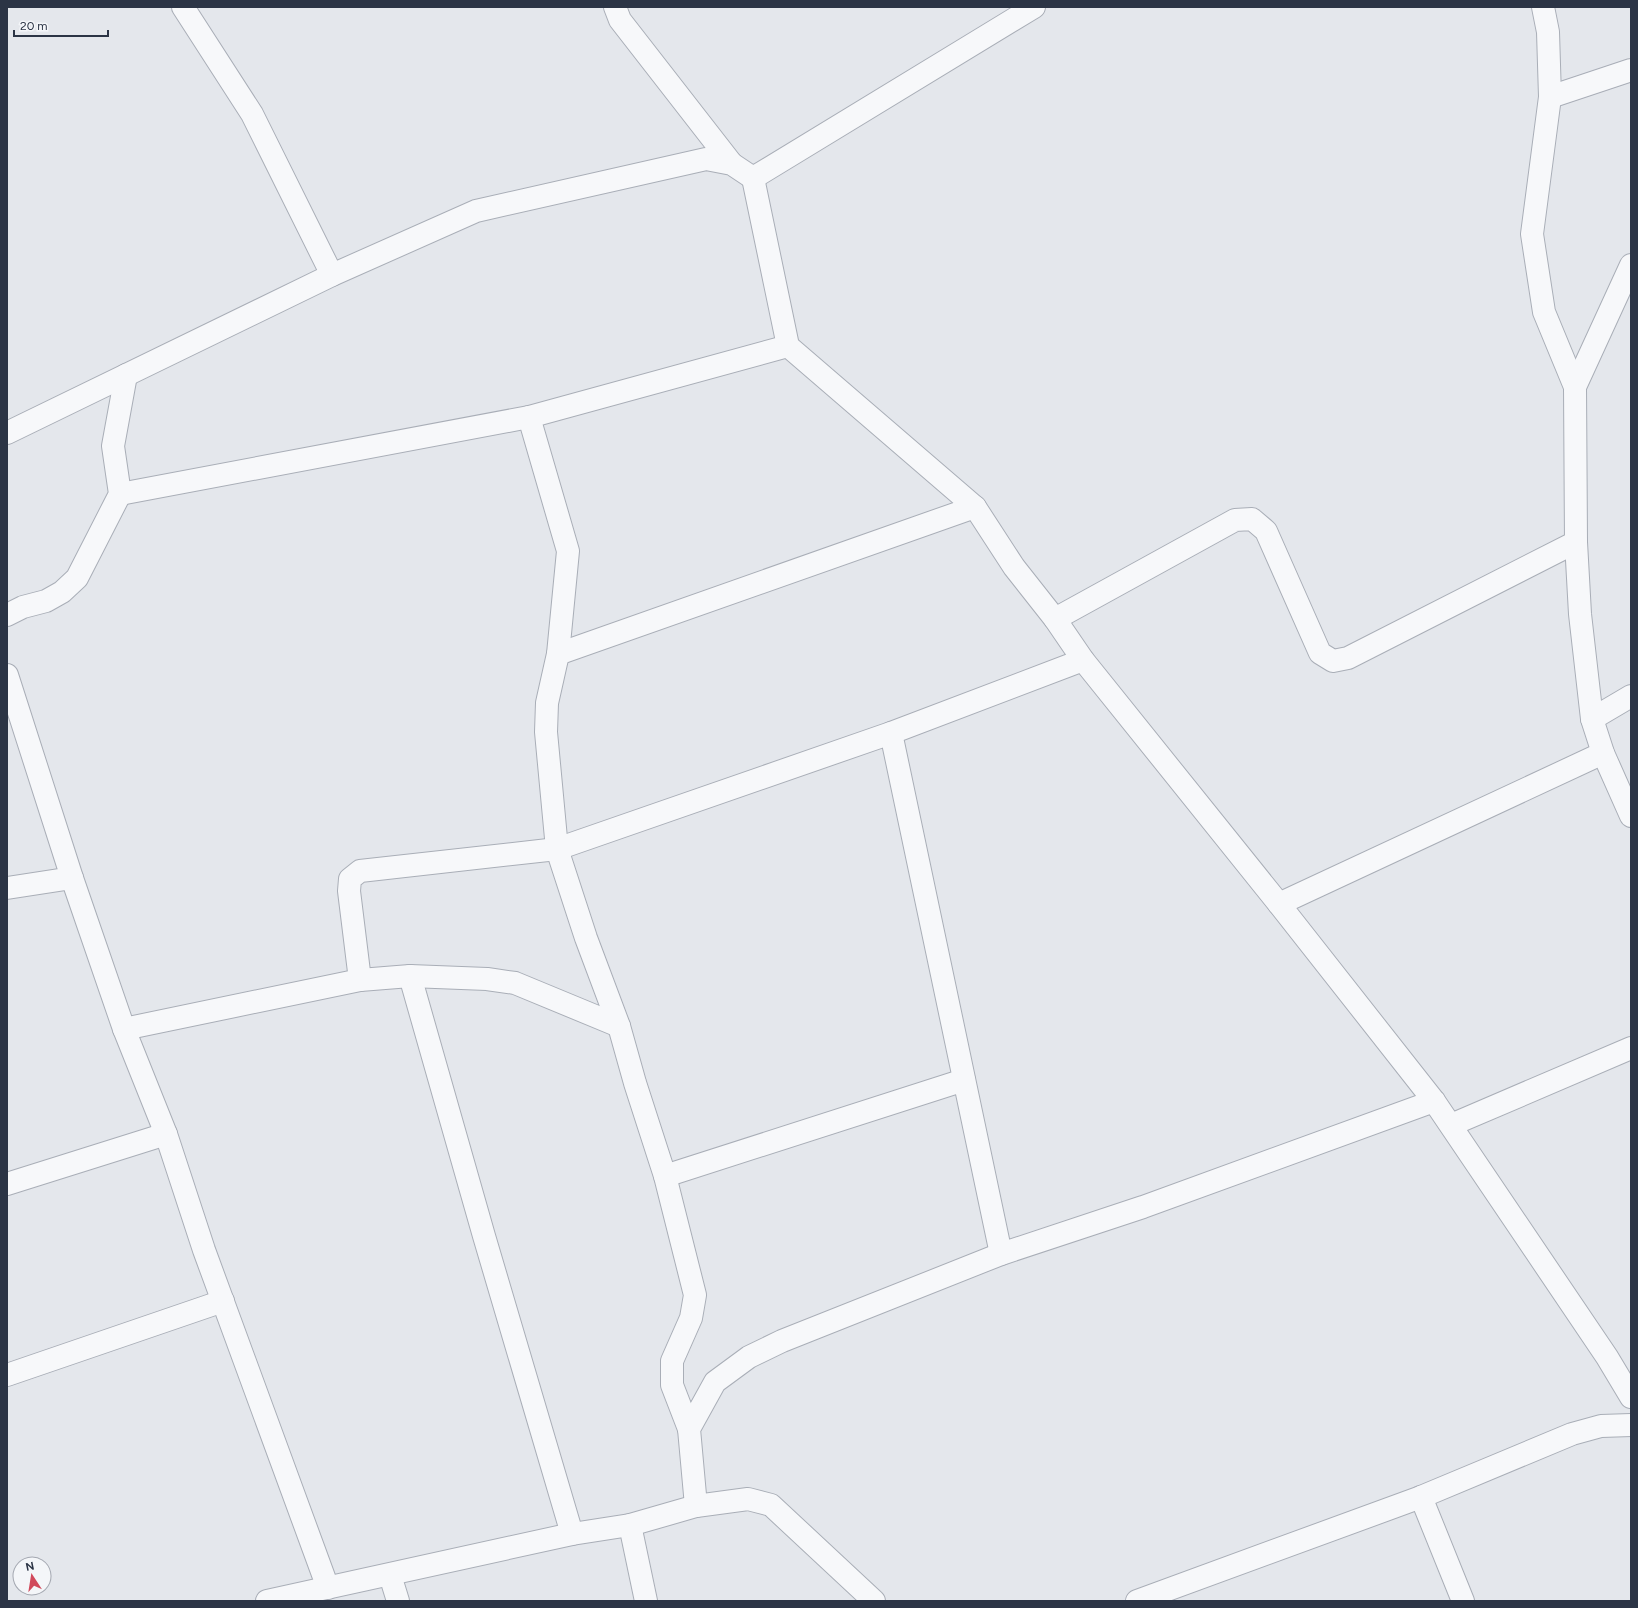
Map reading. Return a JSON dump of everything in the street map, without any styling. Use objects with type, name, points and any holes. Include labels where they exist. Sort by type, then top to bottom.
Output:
[{"type":"street","points":[[183,7],[252,114],[332,275]]},
{"type":"street","points":[[615,7],[620,20],[732,164],[753,178],[788,346],[975,507],[1014,567],[1055,619],[1083,660],[1279,904],[1434,1101],[1607,1357],[1631,1396]]},
{"type":"street","points":[[753,178],[1034,7]]},
{"type":"street","points":[[1543,7],[1548,32],[1550,97],[1532,234],[1544,312],[1574,387],[1576,542],[1580,614],[1592,718],[1602,753],[1631,816]]},
{"type":"street","points":[[1550,97],[1631,70]]},
{"type":"street","points":[[7,432],[332,275],[476,211],[706,159],[732,164]]},
{"type":"street","points":[[1574,387],[1631,265]]},
{"type":"street","points":[[120,494],[529,417],[788,346]]},
{"type":"street","points":[[7,615],[24,607],[46,601],[62,592],[77,578],[120,494],[113,446],[126,375]]},
{"type":"street","points":[[529,417],[568,551],[558,654],[547,703],[546,732],[557,849],[586,938],[619,1026],[635,1083],[665,1176],[695,1295],[691,1318],[672,1361],[672,1385],[689,1429],[696,1506]]},
{"type":"street","points":[[558,654],[975,507]]},
{"type":"street","points":[[1055,619],[1234,520],[1252,519],[1266,531],[1320,653],[1333,661],[1348,658],[1576,542]]},
{"type":"street","points":[[360,980],[349,891],[350,879],[360,871],[557,849],[891,733],[1083,660]]},
{"type":"street","points":[[7,675],[72,878],[124,1030],[166,1134],[204,1250],[328,1588]]},
{"type":"street","points":[[1592,718],[1631,696]]},
{"type":"street","points":[[891,733],[1001,1254]]},
{"type":"street","points":[[1279,904],[1602,753]]},
{"type":"street","points":[[7,888],[72,878]]},
{"type":"street","points":[[124,1030],[360,980],[410,976],[487,979],[515,983],[619,1026]]},
{"type":"street","points":[[410,976],[486,1244],[572,1534]]},
{"type":"street","points":[[1451,1125],[1631,1048]]},
{"type":"street","points":[[665,1176],[964,1080]]},
{"type":"street","points":[[689,1429],[715,1382],[749,1357],[782,1341],[1001,1254],[1143,1207],[1434,1101]]},
{"type":"street","points":[[7,1184],[166,1134]]},
{"type":"street","points":[[7,1375],[223,1301]]},
{"type":"street","points":[[1137,1601],[1421,1497],[1572,1434],[1601,1426],[1631,1424]]},
{"type":"street","points":[[1421,1497],[1463,1601]]},
{"type":"street","points":[[267,1601],[572,1534],[630,1525],[696,1506],[748,1499],[771,1505],[874,1601]]},
{"type":"street","points":[[630,1525],[646,1601]]},
{"type":"street","points":[[390,1575],[398,1601]]}]
